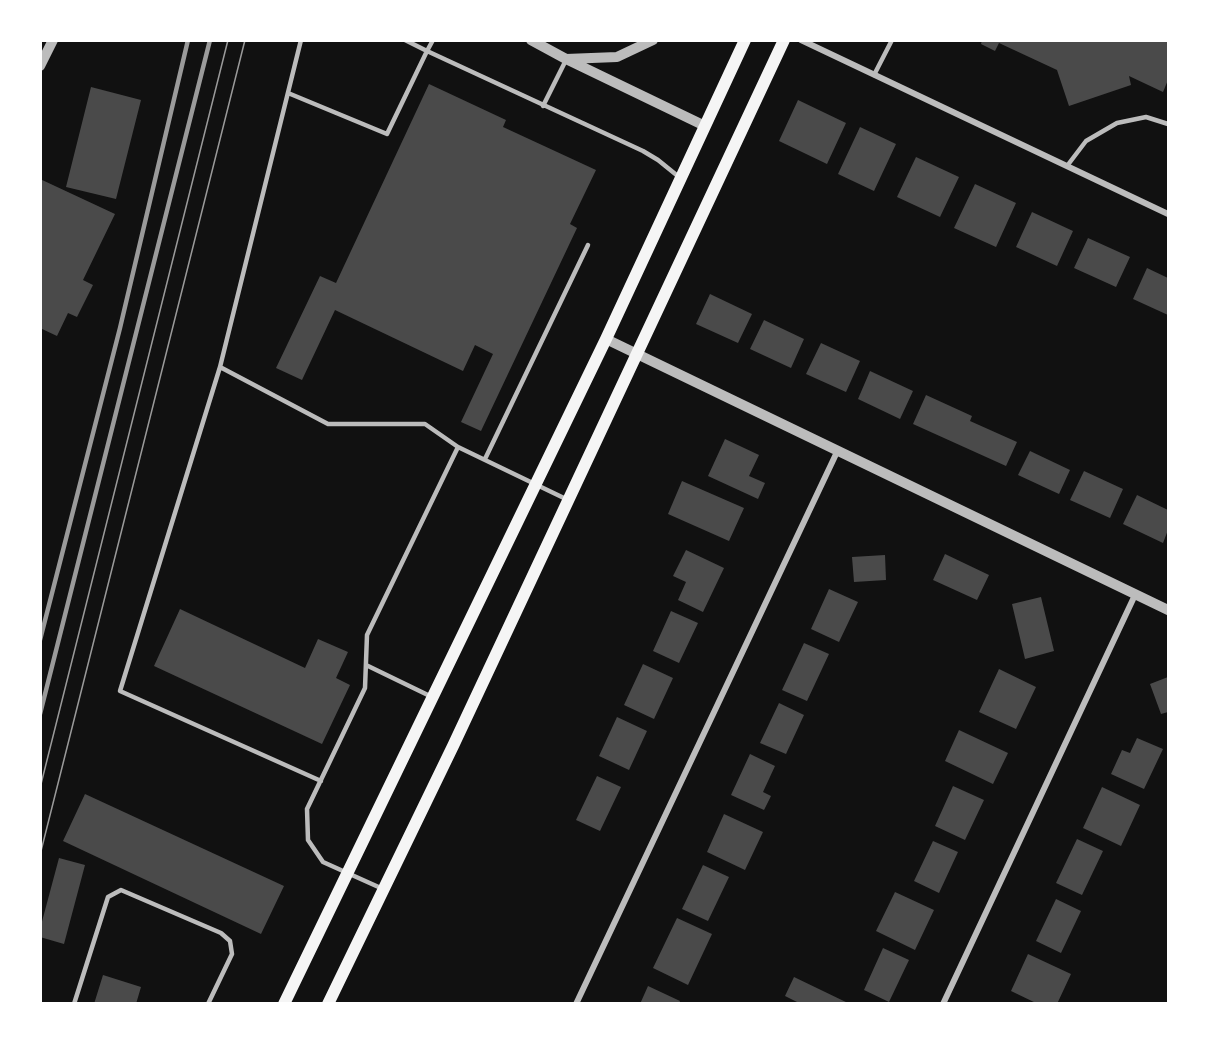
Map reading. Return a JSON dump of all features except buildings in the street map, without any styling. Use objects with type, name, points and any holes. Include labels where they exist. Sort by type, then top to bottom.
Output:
[{"type":"main road","points":[[284,1004],[606,339],[745,40]]},
{"type":"main road","points":[[328,1004],[569,500],[784,40]]},
{"type":"street","points":[[531,40],[705,126]]},
{"type":"street","points":[[566,59],[617,57],[653,40]]},
{"type":"street","points":[[801,40],[1168,214]]},
{"type":"street","points":[[40,66],[48,44]]},
{"type":"street","points":[[606,339],[1168,610]]},
{"type":"street","points":[[576,1004],[837,452]]},
{"type":"street","points":[[943,1004],[1135,595]]},
{"type":"lane","points":[[301,40],[220,367],[120,691],[321,781]]},
{"type":"lane","points":[[405,40],[643,151],[680,178]]},
{"type":"lane","points":[[288,93],[387,134],[433,40]]},
{"type":"lane","points":[[874,75],[892,40]]},
{"type":"lane","points":[[543,106],[566,59]]},
{"type":"lane","points":[[1067,166],[1086,141],[1118,123],[1146,117],[1168,124]]},
{"type":"lane","points":[[485,459],[588,245]]},
{"type":"lane","points":[[220,367],[328,424],[425,424],[458,447],[569,500]]},
{"type":"lane","points":[[383,889],[323,862],[308,840],[307,809],[365,688],[367,635],[458,447]]},
{"type":"lane","points":[[366,665],[432,697]]},
{"type":"lane","points":[[74,1004],[108,897],[122,890],[221,933],[230,941],[232,954],[208,1004]]},
{"type":"tram line","points":[[40,788],[228,40]]},
{"type":"tram line","points":[[40,855],[245,40]]},
{"type":"railway","points":[[40,640],[120,328],[188,40]]},
{"type":"railway","points":[[40,714],[210,40]]}]
